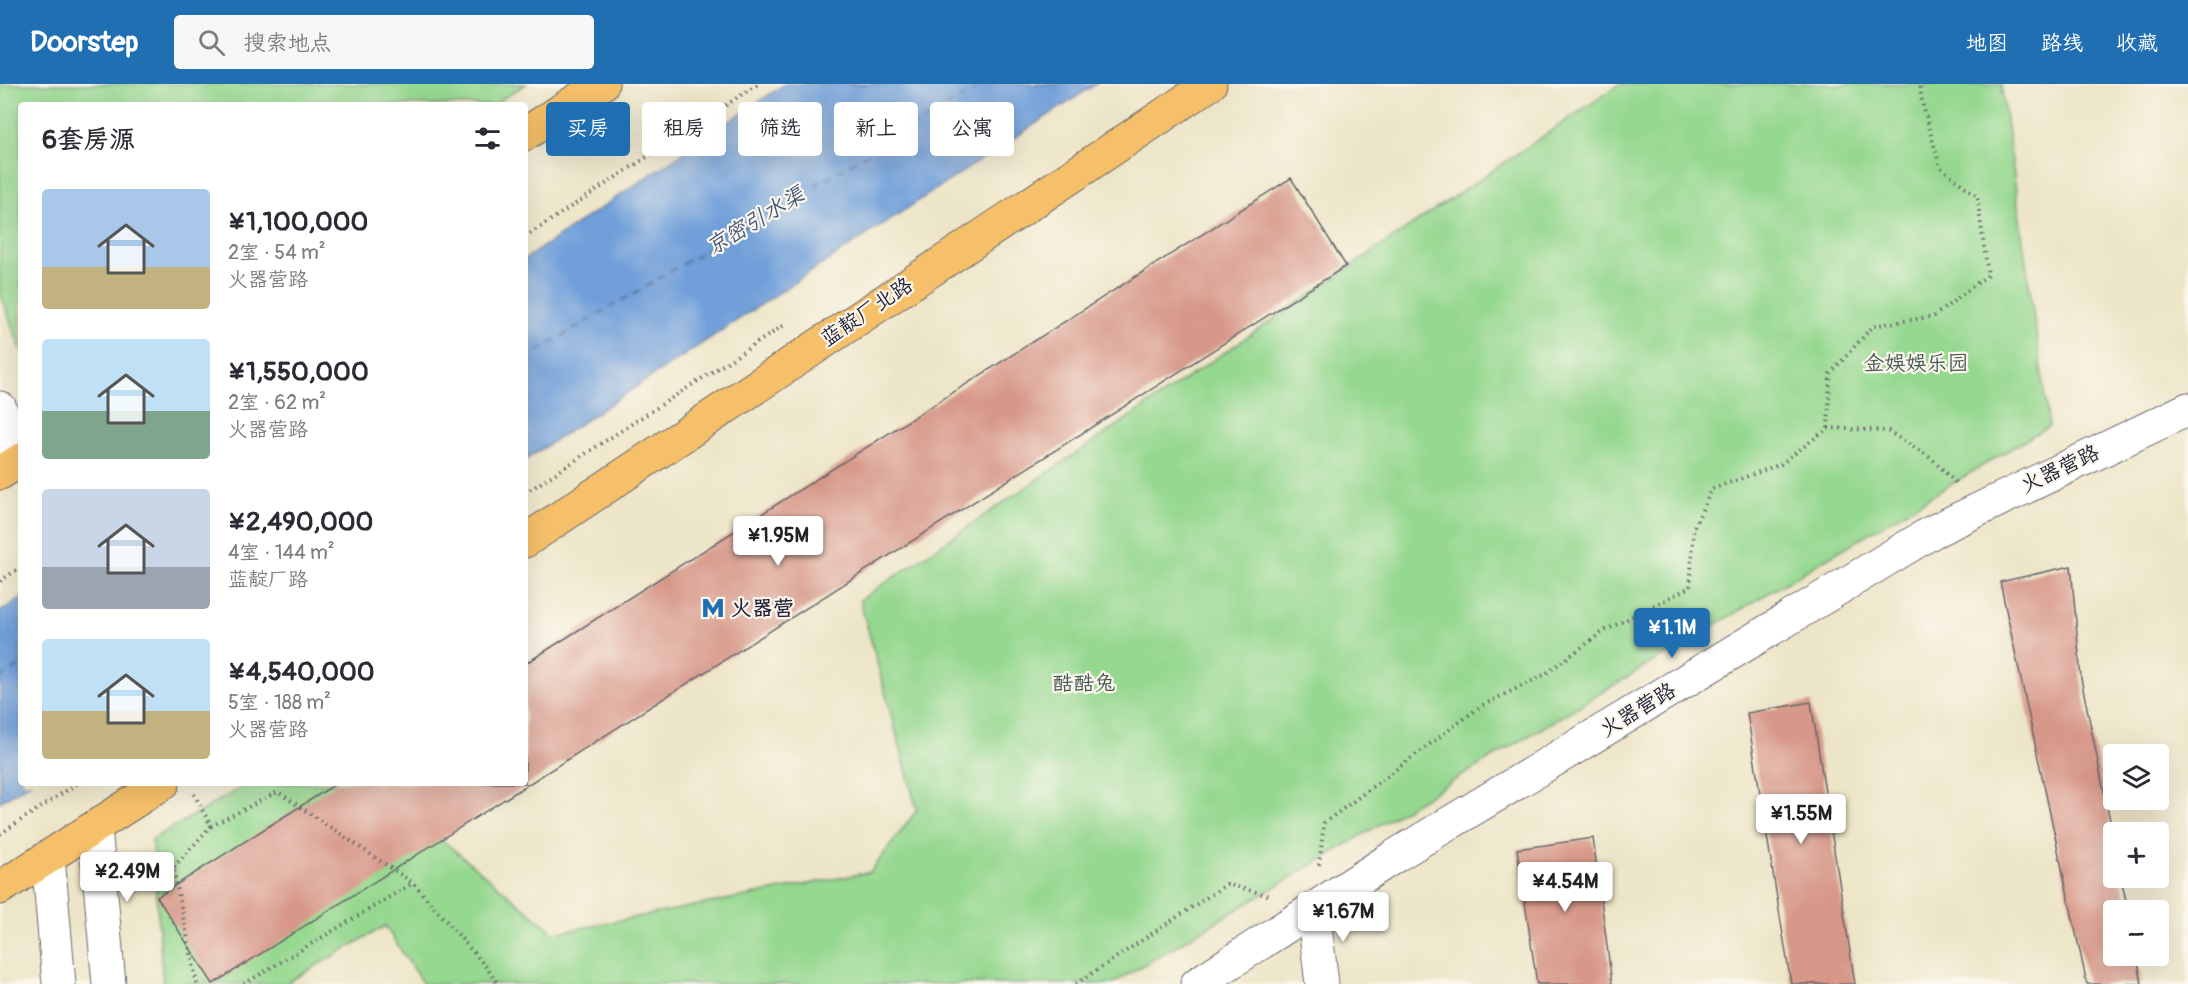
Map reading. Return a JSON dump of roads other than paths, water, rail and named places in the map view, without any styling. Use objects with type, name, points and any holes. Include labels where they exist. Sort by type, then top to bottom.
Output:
[{"type":"highway","points":[[528,132],[602,84]]},
{"type":"highway","name":"蓝靛厂北路","points":[[528,539],[1210,84]]},
{"type":"highway","points":[[0,888],[94,827],[178,787]]},
{"type":"street","points":[[0,408],[13,465]]},
{"type":"street","name":"火器营路","points":[[1197,984],[1395,856],[1912,544],[1981,507],[2188,409]]},
{"type":"street","points":[[94,827],[109,984]]},
{"type":"street","points":[[48,857],[60,984]]},
{"type":"street","points":[[1313,909],[1322,984]]},
{"type":"water","name":"京密引水渠","points":[[785,84],[1096,84],[1014,138],[1014,102],[930,102],[930,156],[987,156],[528,458],[528,257],[678,156],[726,156],[726,124],[738,116],[738,156],[822,156],[822,102],[758,102]]},
{"type":"water","points":[[18,600],[18,786],[25,786],[0,802],[0,612]]},
{"type":"place","name":"火器营","points":[[713,608]]},
{"type":"park label","name":"金娱娱乐园","points":[[1916,363]]},
{"type":"park label","name":"酷酷兔","points":[[1084,683]]}]
